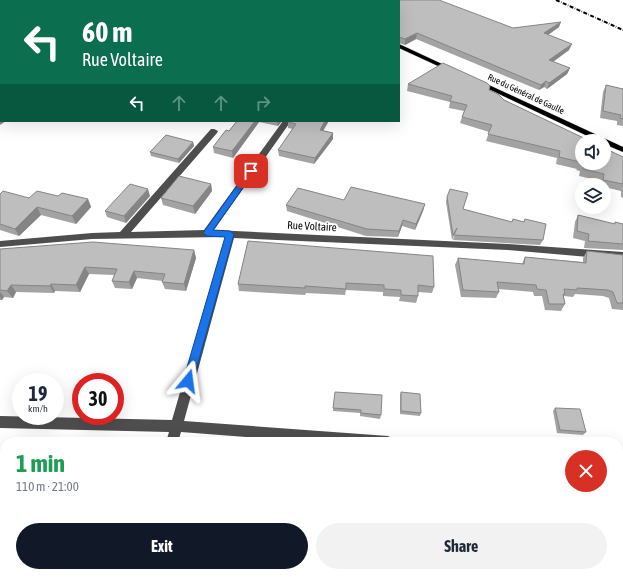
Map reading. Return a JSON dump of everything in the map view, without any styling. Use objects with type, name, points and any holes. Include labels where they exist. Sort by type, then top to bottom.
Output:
[{"type":"main road","name":"Rue du Général de Gaulle","points":[[400,46],[623,150]]},
{"type":"street","points":[[207,233],[286,122]]},
{"type":"street","points":[[123,235],[214,131]]},
{"type":"street","name":"Rue Voltaire","points":[[0,244],[123,235],[207,233],[500,246],[623,256]]},
{"type":"street","points":[[173,437],[230,234]]},
{"type":"street","points":[[0,422],[176,426],[322,437]]},
{"type":"building","points":[[400,0],[439,0],[513,28],[561,22],[544,33],[572,44],[549,60],[570,68],[549,83],[546,81],[541,85],[417,33],[405,39],[400,37]]},
{"type":"building","points":[[443,63],[487,83],[490,86],[489,90],[498,94],[504,100],[575,134],[575,161],[559,157],[560,151],[488,134],[492,125],[462,117],[467,105],[450,101],[452,96],[408,84]]},
{"type":"building","points":[[606,85],[623,89],[623,119],[620,118],[621,115],[603,111]]},
{"type":"building","points":[[236,122],[254,122],[232,151],[213,147],[226,130],[229,131]]},
{"type":"building","points":[[288,122],[324,122],[320,130],[333,133],[315,158],[278,150],[296,124]]},
{"type":"building","points":[[166,135],[193,142],[178,159],[150,152]]},
{"type":"building","points":[[611,151],[623,157],[623,184],[611,182],[611,178],[603,178],[604,174],[587,170],[611,170]]},
{"type":"building","points":[[179,176],[211,184],[193,206],[161,198]]},
{"type":"building","points":[[130,184],[148,189],[124,216],[105,211]]},
{"type":"building","points":[[351,187],[425,204],[416,224],[403,220],[399,231],[367,229],[286,205],[298,188],[344,200]]},
{"type":"building","points":[[450,189],[468,193],[463,209],[512,222],[513,219],[524,222],[525,219],[546,224],[543,240],[454,235],[457,228],[453,235],[447,197]]},
{"type":"building","points":[[3,191],[29,198],[37,191],[58,196],[62,193],[88,199],[72,216],[37,207],[15,229],[0,224],[0,194]]},
{"type":"building","points":[[578,215],[615,224],[615,222],[623,224],[623,244],[588,241],[589,234],[577,231]]},
{"type":"building","points":[[248,241],[433,256],[434,287],[418,285],[418,296],[401,295],[401,290],[384,289],[384,285],[346,283],[346,289],[238,284]]},
{"type":"building","points":[[93,242],[194,250],[184,284],[162,282],[165,274],[134,271],[129,282],[112,281],[117,269],[85,267],[76,285],[11,285],[7,291],[0,290],[0,249]]},
{"type":"building","points":[[587,251],[623,255],[623,303],[617,303],[613,292],[608,290],[577,288],[577,290],[564,289],[565,294],[563,294],[565,304],[549,304],[546,290],[537,289],[536,285],[497,282],[499,292],[463,290],[458,258],[524,264],[525,257],[586,263]]},
{"type":"building","points":[[335,392],[382,395],[381,415],[361,413],[361,410],[333,408]]},
{"type":"building","points":[[401,392],[420,394],[421,413],[401,411]]},
{"type":"building","points":[[555,408],[580,409],[586,432],[560,430]]},
{"type":"railway","points":[[556,0],[623,30]]},
{"type":"route","points":[[188,381],[230,234],[207,233],[251,171]]}]
